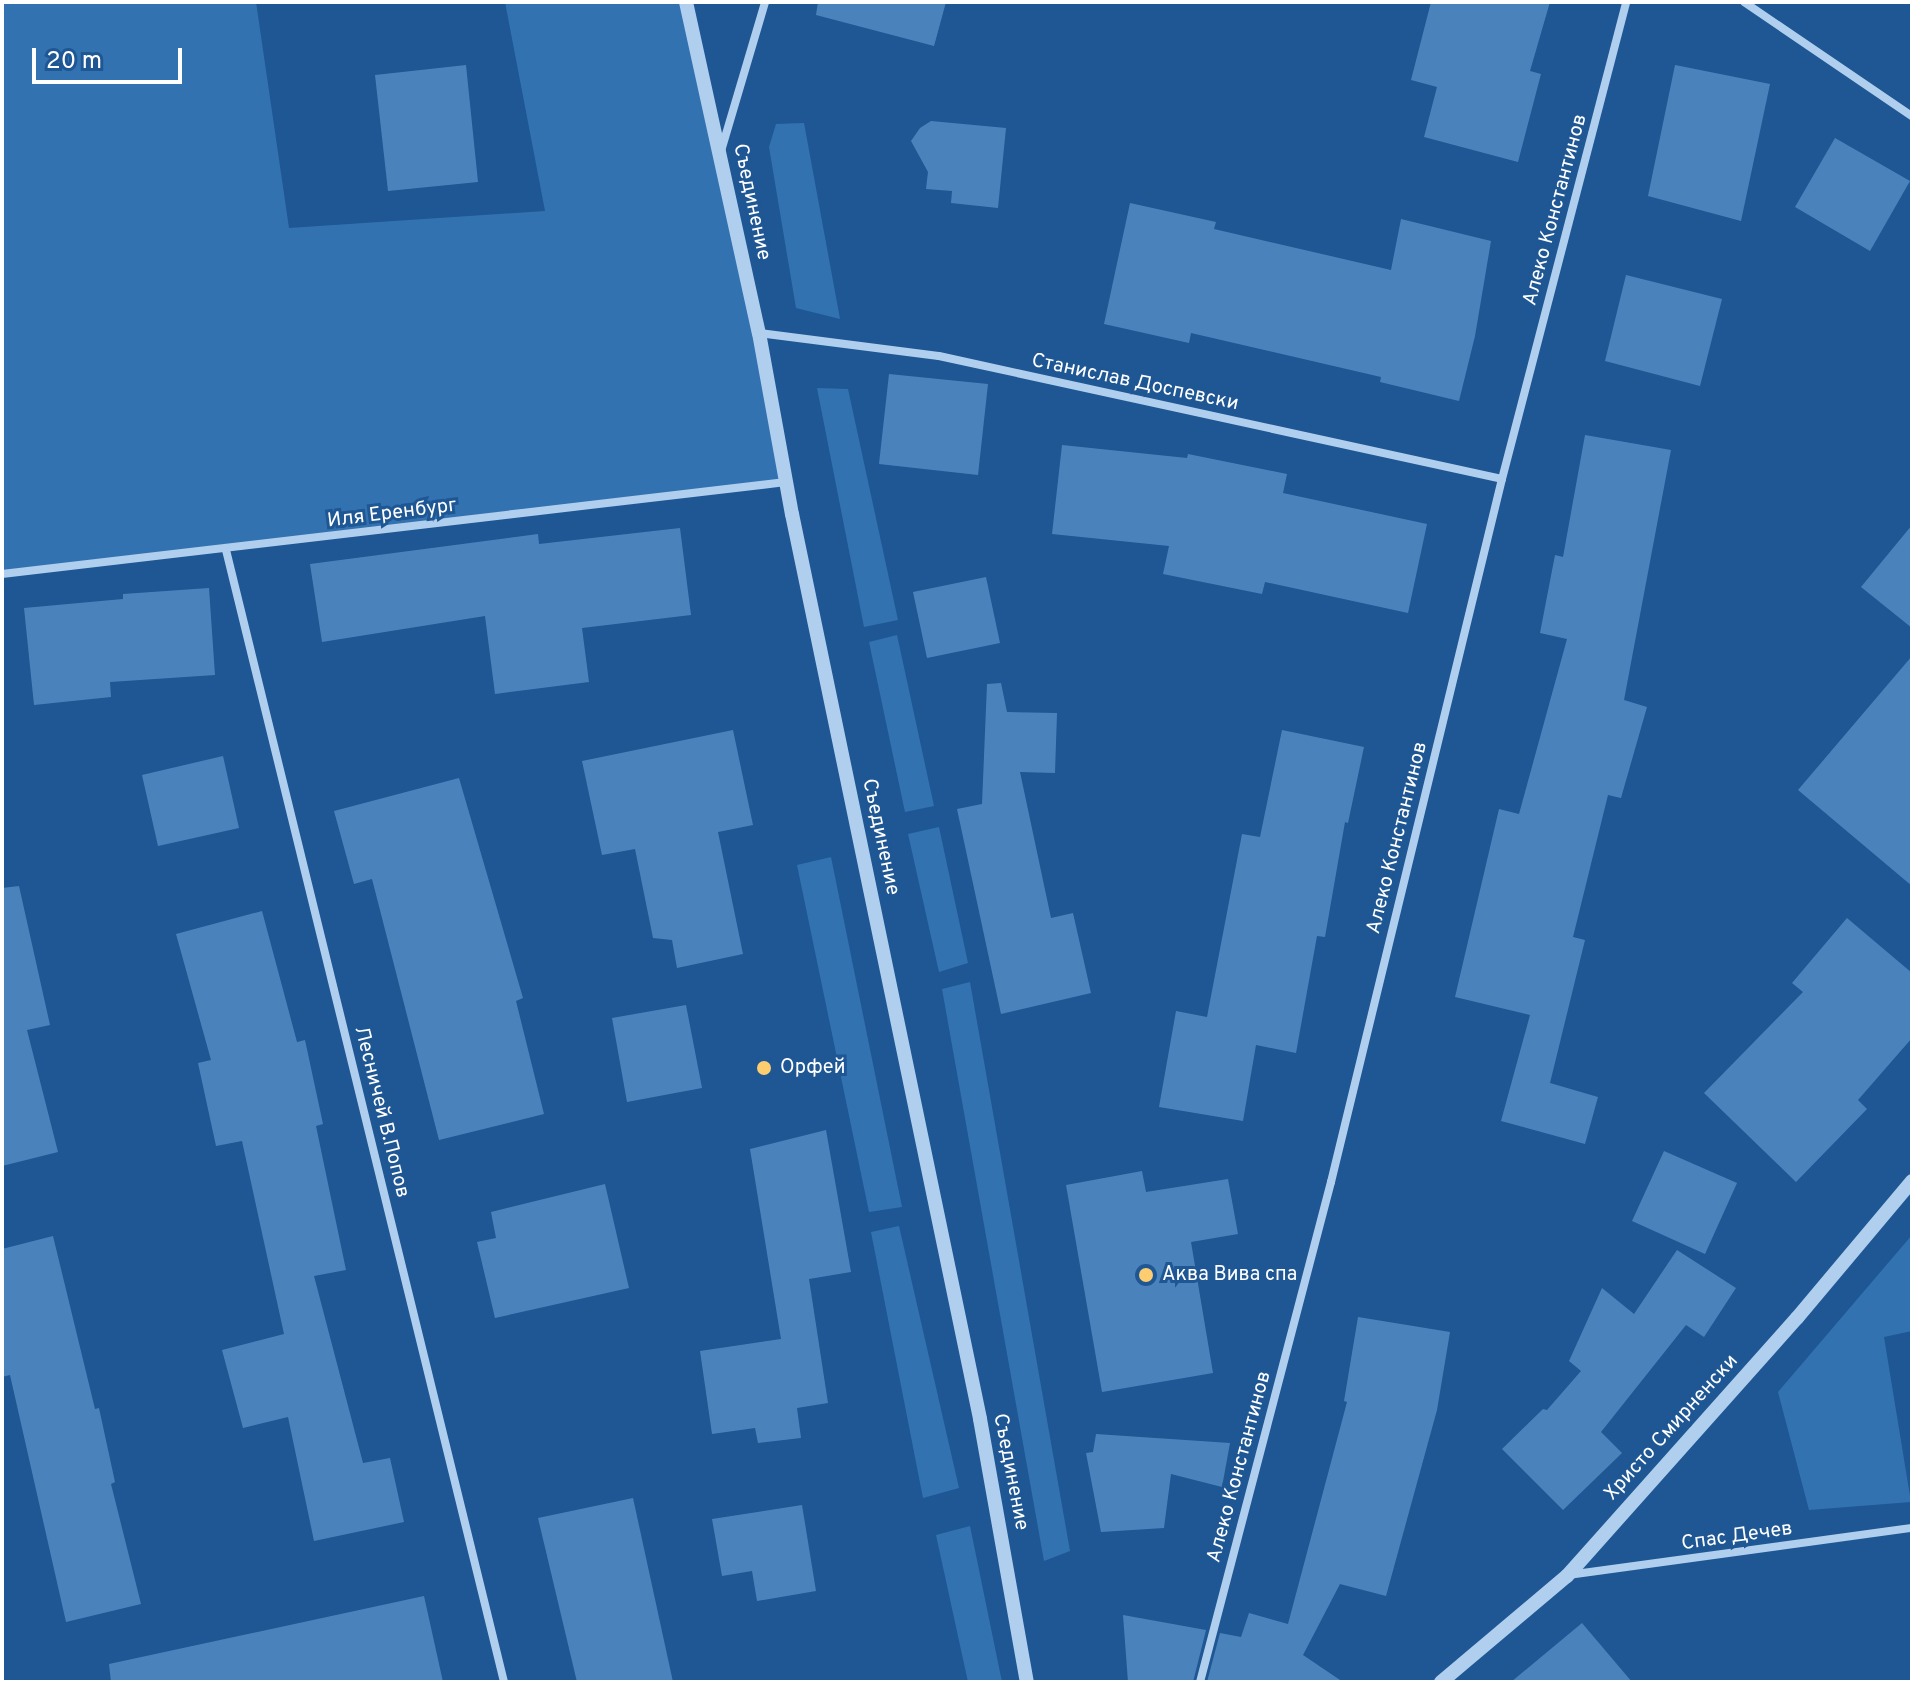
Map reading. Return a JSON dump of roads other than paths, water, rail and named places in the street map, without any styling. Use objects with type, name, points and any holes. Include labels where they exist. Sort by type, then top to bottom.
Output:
[{"type":"street","name":"Съединение","points":[[686,2],[759,333],[786,482],[980,1419],[1027,1682]]},
{"type":"street","points":[[720,155],[765,2]]},
{"type":"street","name":"Алеко Константинов","points":[[1200,1682],[1331,1182],[1502,479],[1626,2]]},
{"type":"street","points":[[1744,2],[1912,116]]},
{"type":"street","name":"Станислав Доспевски","points":[[759,333],[939,356],[1502,479]]},
{"type":"street","name":"Иля Еренбург","points":[[2,574],[786,482]]},
{"type":"street","name":"Лесничей В.Попов","points":[[226,550],[504,1682]]},
{"type":"street","name":"Христо Смирненски","points":[[1441,1682],[1567,1576],[1797,1318],[1912,1181]]},
{"type":"street","name":"Спас Дечев","points":[[1567,1576],[1912,1528]]},
{"type":"place","name":"Орфей","points":[[764,1068]]},
{"type":"place","name":"Аква Вива спа","points":[[1146,1275]]}]
